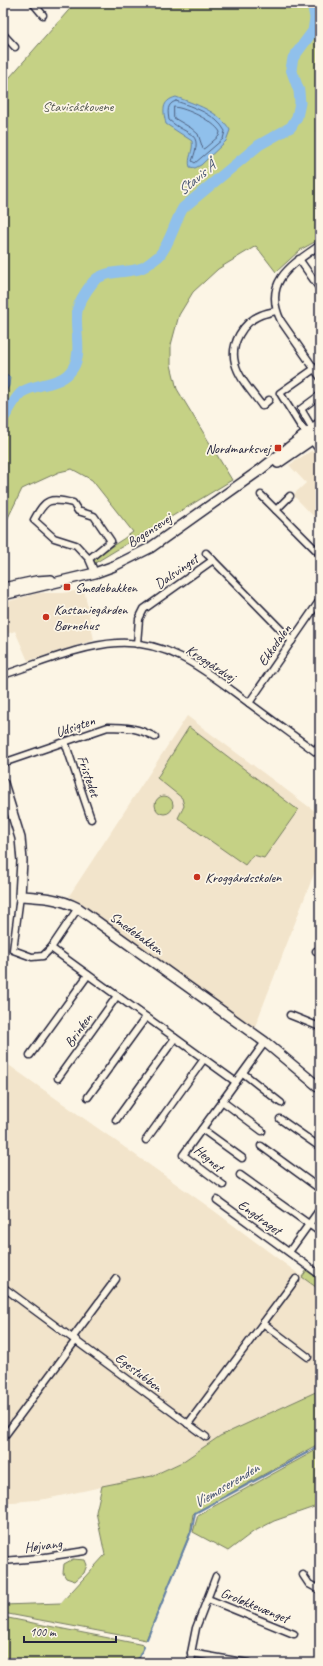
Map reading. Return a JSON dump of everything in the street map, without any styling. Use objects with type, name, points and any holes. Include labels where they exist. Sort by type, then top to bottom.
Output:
[{"type":"street","points":[[33,3],[43,15]]},
{"type":"street","points":[[3,34],[15,47]]},
{"type":"street","points":[[320,245],[299,259],[285,271],[279,280],[274,299],[276,311],[281,321],[320,377]]},
{"type":"street","points":[[299,259],[320,289]]},
{"type":"street","points":[[269,400],[262,406],[240,373],[235,363],[234,353],[239,335],[251,321],[260,315],[276,311]]},
{"type":"street","points":[[314,369],[280,393],[315,434]]},
{"type":"street","points":[[320,394],[301,409],[315,434],[320,451]]},
{"type":"street","name":"Bogensevej","points":[[3,595],[50,585],[95,573],[114,566],[150,548],[315,434]]},
{"type":"street","points":[[261,495],[320,554]]},
{"type":"street","points":[[276,510],[290,496]]},
{"type":"street","points":[[89,560],[111,541],[94,516],[78,511],[73,503],[55,499],[43,504],[34,520],[54,538],[76,545],[89,560],[95,573]]},
{"type":"street","name":"Dalsvinget","points":[[206,553],[292,641]]},
{"type":"street","name":"Dalsvinget","points":[[137,644],[139,619],[144,609],[213,560]]},
{"type":"street","name":"Bogensevej","points":[[3,588],[36,581],[68,579]]},
{"type":"street","name":"Ekkodalen","points":[[249,703],[320,600]]},
{"type":"street","name":"Kroggårdvej","points":[[3,675],[88,647],[117,643],[137,644],[158,648],[189,660],[317,753]]},
{"type":"street","name":"Udsigten","points":[[3,763],[108,727],[126,727],[141,730],[155,737]]},
{"type":"street","name":"Fristedet","points":[[65,742],[91,818]]},
{"type":"street","points":[[317,753],[320,744]]},
{"type":"street","points":[[3,783],[20,838],[22,861],[20,896],[13,950],[32,957],[43,956],[51,948],[78,908]]},
{"type":"street","name":"Smedebakken","points":[[20,896],[54,899],[63,901],[78,908],[265,1042],[320,1088]]},
{"type":"street","points":[[51,948],[236,1082]]},
{"type":"street","name":"Brinken","points":[[30,1055],[88,974]]},
{"type":"street","name":"Brinken","points":[[58,1078],[117,996]]},
{"type":"street","points":[[290,1015],[320,1027]]},
{"type":"street","points":[[88,1097],[146,1017]]},
{"type":"street","points":[[116,1120],[175,1038]]},
{"type":"street","name":"Hegnet","points":[[223,1185],[183,1155],[265,1042]]},
{"type":"street","points":[[146,1140],[204,1059]]},
{"type":"street","points":[[242,1073],[281,1103]]},
{"type":"street","points":[[222,1101],[262,1130]]},
{"type":"street","points":[[280,1119],[320,1147]]},
{"type":"street","name":"Hegnet","points":[[202,1128],[242,1158]]},
{"type":"street","points":[[261,1146],[320,1189]]},
{"type":"street","name":"Engdraget","points":[[240,1174],[320,1232]]},
{"type":"street","name":"Engdraget","points":[[217,1200],[320,1274]]},
{"type":"street","name":"Engdraget","points":[[289,1252],[320,1209]]},
{"type":"street","points":[[6,1434],[75,1339],[116,1279]]},
{"type":"street","points":[[188,1424],[296,1279]]},
{"type":"street","name":"Egestubben","points":[[3,1286],[206,1437]]},
{"type":"street","points":[[263,1323],[308,1357]]},
{"type":"street","name":"Højvang","points":[[3,1561],[39,1558],[85,1551]]},
{"type":"street","points":[[303,1574],[310,1584],[320,1590]]},
{"type":"street","name":"Groløkkevænget","points":[[192,1663],[191,1653],[196,1628],[216,1576]]},
{"type":"street","name":"Groløkkevænget","points":[[208,1599],[294,1634]]},
{"type":"street","points":[[191,1653],[248,1663]]},
{"type":"shaded area","points":[[311,451],[320,458],[319,522],[293,495],[306,483],[289,465]]},
{"type":"shaded area","name":"Kastaniegården Børnehus","points":[[83,584],[94,640],[28,661],[15,631],[3,635],[3,603],[38,593],[63,593],[75,591]]},
{"type":"shaded area","name":"Kroggårdsskolen","points":[[187,716],[320,815],[320,858],[254,1029],[69,896]]},
{"type":"shaded area","points":[[3,1061],[213,1210],[320,1290],[320,1390],[220,1436],[182,1462],[152,1476],[46,1499],[3,1503]]},
{"type":"green space","name":"Stavisåskovene","points":[[75,3],[320,3],[320,239],[300,250],[276,272],[256,246],[218,269],[193,292],[179,315],[171,345],[171,365],[177,389],[232,480],[95,563],[93,559],[133,532],[92,480],[72,469],[59,472],[22,489],[3,528],[3,85]]},
{"type":"green space","points":[[189,727],[298,810],[264,858],[253,855],[245,865],[178,818],[184,806],[182,798],[157,778]]},
{"type":"green space","points":[[164,796],[170,799],[173,805],[170,811],[164,814],[158,811],[155,805],[158,799]]},
{"type":"green space","points":[[307,1270],[320,1280],[320,1290],[302,1277]]},
{"type":"green space","points":[[320,1390],[320,1443],[193,1514],[190,1535],[146,1640],[3,1613],[3,1605],[61,1603],[105,1555],[96,1512],[102,1486],[152,1476],[182,1462],[220,1436]]},
{"type":"green space","points":[[320,1448],[320,1505],[274,1521],[253,1532],[228,1551],[193,1532],[198,1515]]},
{"type":"green space","points":[[73,1559],[85,1560],[87,1565],[84,1573],[75,1581],[66,1578],[63,1573],[64,1564]]},
{"type":"green space","points":[[3,1617],[144,1645],[138,1663],[3,1663]]},
{"type":"water","points":[[176,97],[213,113],[225,123],[230,130],[226,141],[201,165],[195,168],[190,167],[189,164],[192,141],[166,124],[164,115],[165,104]]},
{"type":"water","points":[[3,374],[10,377],[9,386],[3,397]]},
{"type":"waterway","name":"Stavis Å","points":[[3,419],[22,392],[57,381],[68,374],[73,368],[76,362],[78,348],[77,311],[85,292],[93,282],[103,275],[139,269],[152,262],[159,256],[167,245],[183,208],[259,145],[291,127],[297,117],[300,103],[299,91],[291,69],[293,58],[313,31],[315,18],[312,3]]},
{"type":"waterway","name":"Viemoserenden","points":[[147,1639],[192,1529],[195,1513],[312,1450],[320,1443]]},
{"type":"waterway","name":"Viemoserenden","points":[[136,1663],[144,1647]]},
{"type":"place","name":"Nordmarksvej","points":[[278,448]]},
{"type":"place","name":"Smedebakken","points":[[67,587]]},
{"type":"place","name":"Kastaniegården Børnehus","points":[[46,617]]},
{"type":"place","name":"Kroggårdsskolen","points":[[197,877]]}]
